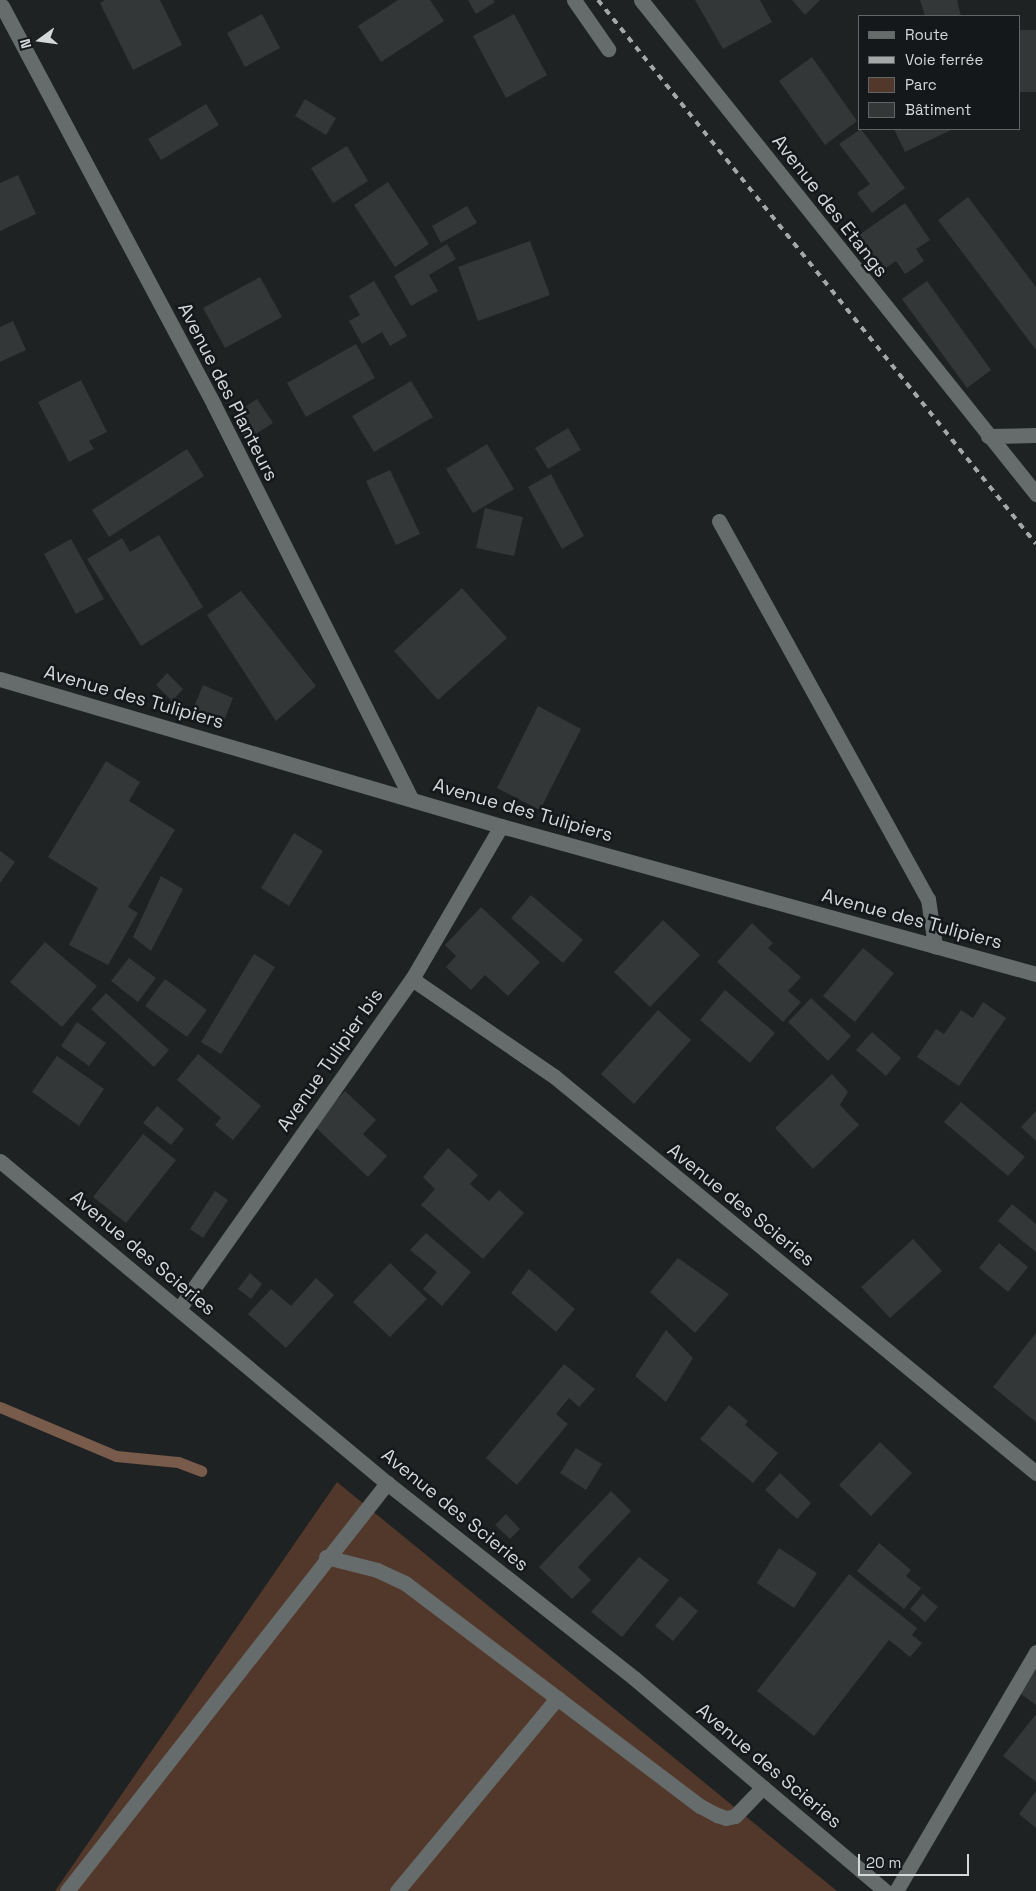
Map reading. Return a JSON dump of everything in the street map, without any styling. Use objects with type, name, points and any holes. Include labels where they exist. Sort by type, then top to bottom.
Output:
[{"type":"street","points":[[574,0],[608,49]]},
{"type":"street","name":"Avenue des Etangs","points":[[641,0],[1036,494]]},
{"type":"street","name":"Avenue des Planteurs","points":[[6,5],[214,405],[411,798]]},
{"type":"street","points":[[988,436],[1036,435]]},
{"type":"street","points":[[719,521],[928,899],[935,946]]},
{"type":"street","name":"Avenue des Tulipiers","points":[[0,678],[501,826],[1036,974]]},
{"type":"street","name":"Avenue Tulipier bis","points":[[179,1309],[412,978],[501,826]]},
{"type":"street","name":"Avenue des Scieries","points":[[412,978],[555,1077],[1036,1473]]},
{"type":"street","name":"Avenue des Scieries","points":[[0,1160],[387,1482],[634,1678],[885,1891]]},
{"type":"street","points":[[67,1891],[326,1557],[387,1482]]},
{"type":"street","points":[[326,1557],[377,1570],[405,1583],[700,1806],[717,1815],[726,1818],[735,1816],[763,1787]]},
{"type":"street","points":[[896,1891],[1036,1652]]},
{"type":"street","points":[[396,1891],[557,1698]]},
{"type":"green space","points":[[337,1482],[837,1891],[55,1891]]},
{"type":"building","points":[[105,0],[160,0],[182,45],[133,70],[100,3]]},
{"type":"building","points":[[398,0],[430,0],[444,21],[381,62],[358,26]]},
{"type":"building","points":[[468,0],[493,0],[495,2],[476,14]]},
{"type":"building","points":[[695,0],[760,0],[772,22],[723,49]]},
{"type":"building","points":[[792,0],[820,0],[805,15]]},
{"type":"building","points":[[920,0],[957,0],[961,15],[925,15]]},
{"type":"building","points":[[262,14],[280,48],[245,67],[227,33]]},
{"type":"building","points":[[514,14],[547,75],[506,98],[473,36]]},
{"type":"building","points":[[1021,30],[1036,30],[1036,92],[1021,92]]},
{"type":"building","points":[[812,57],[857,121],[825,145],[779,81]]},
{"type":"building","points":[[305,99],[336,118],[326,135],[295,116]]},
{"type":"building","points":[[206,104],[219,125],[161,160],[148,139]]},
{"type":"building","points":[[862,130],[905,188],[872,213],[857,193],[870,184],[839,144]]},
{"type":"building","points":[[894,130],[951,130],[905,152]]},
{"type":"building","points":[[347,146],[368,181],[333,203],[311,168]]},
{"type":"building","points":[[18,175],[36,214],[0,231],[0,183]]},
{"type":"building","points":[[388,182],[429,244],[395,267],[354,205]]},
{"type":"building","points":[[968,197],[1036,287],[1036,350],[938,220]]},
{"type":"building","points":[[905,203],[930,240],[916,249],[924,261],[905,274],[896,261],[881,271],[856,237]]},
{"type":"building","points":[[467,206],[477,223],[441,243],[432,226]]},
{"type":"building","points":[[530,241],[550,295],[478,321],[458,267]]},
{"type":"building","points":[[447,244],[456,259],[429,275],[438,291],[411,306],[394,276]]},
{"type":"building","points":[[260,277],[282,317],[225,348],[203,308]]},
{"type":"building","points":[[374,281],[407,336],[390,346],[382,332],[362,344],[349,321],[360,315],[349,296]]},
{"type":"building","points":[[927,281],[991,370],[967,388],[902,299]]},
{"type":"building","points":[[13,321],[26,350],[0,362],[0,327]]},
{"type":"building","points":[[356,344],[375,378],[306,417],[287,383]]},
{"type":"building","points":[[81,380],[107,432],[89,441],[94,449],[69,462],[38,402]]},
{"type":"building","points":[[411,381],[433,417],[374,452],[352,416]]},
{"type":"building","points":[[257,399],[273,423],[246,440],[231,416]]},
{"type":"building","points":[[568,428],[581,450],[548,469],[535,448]]},
{"type":"building","points":[[487,444],[514,489],[473,513],[446,469]]},
{"type":"building","points":[[187,449],[204,476],[109,537],[92,510]]},
{"type":"building","points":[[390,470],[420,534],[396,545],[366,481]]},
{"type":"building","points":[[551,474],[584,536],[562,549],[528,487]]},
{"type":"building","points":[[485,508],[523,517],[514,556],[476,548]]},
{"type":"building","points":[[159,535],[203,607],[141,646],[87,559],[122,538],[130,552]]},
{"type":"building","points":[[71,539],[104,599],[76,614],[44,554]]},
{"type":"building","points":[[462,588],[507,638],[438,700],[394,651]]},
{"type":"building","points":[[241,591],[316,686],[276,721],[207,615]]},
{"type":"building","points":[[167,673],[183,689],[172,701],[156,685]]},
{"type":"building","points":[[203,685],[233,698],[223,723],[193,709]]},
{"type":"building","points":[[538,706],[581,729],[540,810],[497,788]]},
{"type":"building","points":[[106,761],[140,782],[129,801],[175,830],[128,907],[138,913],[108,965],[69,945],[98,888],[48,857]]},
{"type":"building","points":[[294,833],[323,851],[289,906],[261,888]]},
{"type":"building","points":[[0,851],[15,862],[0,883]]},
{"type":"building","points":[[161,876],[183,889],[151,951],[133,937]]},
{"type":"building","points":[[531,895],[583,940],[563,963],[511,918]]},
{"type":"building","points":[[481,907],[540,962],[508,996],[485,975],[471,990],[446,967],[456,956],[445,945]]},
{"type":"building","points":[[663,920],[700,955],[650,1007],[614,972]]},
{"type":"building","points":[[752,923],[773,943],[768,948],[801,977],[788,991],[801,1002],[783,1022],[717,962]]},
{"type":"building","points":[[45,942],[97,986],[62,1027],[10,982]]},
{"type":"building","points":[[863,948],[894,973],[855,1022],[823,996]]},
{"type":"building","points":[[254,954],[275,967],[221,1054],[201,1042]]},
{"type":"building","points":[[129,958],[156,978],[138,1002],[111,981]]},
{"type":"building","points":[[165,979],[207,1010],[187,1037],[145,1006]]},
{"type":"building","points":[[725,990],[775,1033],[750,1063],[700,1020]]},
{"type":"building","points":[[106,993],[169,1050],[154,1067],[91,1009]]},
{"type":"building","points":[[811,998],[851,1036],[828,1061],[788,1022]]},
{"type":"building","points":[[983,1002],[1006,1018],[959,1086],[917,1057],[936,1029],[944,1034],[961,1010],[973,1018]]},
{"type":"building","points":[[658,1010],[691,1040],[634,1104],[601,1074]]},
{"type":"building","points":[[77,1022],[106,1043],[89,1066],[61,1046]]},
{"type":"building","points":[[872,1032],[901,1058],[886,1076],[856,1050]]},
{"type":"building","points":[[198,1054],[261,1106],[233,1140],[215,1125],[221,1118],[177,1080]]},
{"type":"building","points":[[57,1056],[104,1089],[79,1126],[32,1092]]},
{"type":"building","points":[[832,1074],[848,1092],[840,1105],[859,1125],[813,1169],[775,1128]]},
{"type":"building","points":[[345,1091],[376,1120],[363,1134],[387,1156],[368,1177],[313,1125]]},
{"type":"building","points":[[961,1102],[1025,1157],[1008,1176],[944,1122]]},
{"type":"building","points":[[157,1106],[184,1129],[171,1145],[143,1123]]},
{"type":"building","points":[[1036,1111],[1036,1141],[1021,1127]]},
{"type":"building","points":[[143,1134],[176,1160],[126,1223],[93,1197]]},
{"type":"building","points":[[448,1148],[478,1175],[470,1184],[489,1201],[499,1190],[524,1213],[483,1259],[421,1205],[435,1189],[423,1177]]},
{"type":"building","points":[[215,1191],[228,1200],[203,1238],[190,1229]]},
{"type":"building","points":[[1012,1204],[1036,1224],[1036,1252],[998,1221]]},
{"type":"building","points":[[426,1233],[471,1272],[442,1306],[423,1289],[437,1272],[410,1250]]},
{"type":"building","points":[[913,1239],[942,1271],[890,1318],[861,1287]]},
{"type":"building","points":[[999,1243],[1028,1267],[1008,1292],[979,1268]]},
{"type":"building","points":[[678,1258],[729,1294],[695,1333],[650,1292]]},
{"type":"building","points":[[390,1263],[427,1299],[390,1337],[353,1302]]},
{"type":"building","points":[[529,1269],[575,1309],[556,1332],[511,1293]]},
{"type":"building","points":[[250,1273],[262,1284],[251,1299],[238,1289]]},
{"type":"building","points":[[316,1278],[334,1295],[286,1348],[248,1314],[271,1289],[291,1306]]},
{"type":"building","points":[[666,1330],[693,1358],[666,1402],[635,1376]]},
{"type":"building","points":[[1036,1333],[1036,1422],[993,1387]]},
{"type":"building","points":[[564,1364],[595,1389],[579,1407],[569,1398],[556,1414],[568,1424],[517,1485],[486,1458]]},
{"type":"building","points":[[729,1405],[748,1421],[745,1425],[778,1453],[753,1483],[700,1439]]},
{"type":"building","points":[[880,1442],[912,1473],[871,1516],[839,1485]]},
{"type":"building","points":[[576,1448],[602,1464],[586,1490],[560,1473]]},
{"type":"building","points":[[780,1473],[811,1503],[797,1519],[765,1490]]},
{"type":"building","points":[[611,1491],[631,1511],[578,1567],[591,1580],[572,1599],[539,1567]]},
{"type":"building","points":[[506,1514],[520,1529],[510,1539],[495,1525]]},
{"type":"building","points":[[879,1543],[911,1570],[906,1576],[921,1588],[904,1609],[857,1571]]},
{"type":"building","points":[[779,1548],[817,1573],[794,1608],[757,1583]]},
{"type":"building","points":[[639,1557],[669,1580],[622,1637],[591,1612]]},
{"type":"building","points":[[849,1574],[917,1628],[912,1635],[922,1643],[910,1657],[889,1640],[814,1736],[757,1691]]},
{"type":"building","points":[[923,1594],[938,1607],[925,1622],[910,1609]]},
{"type":"building","points":[[680,1596],[698,1611],[673,1641],[655,1626]]},
{"type":"building","points":[[1036,1668],[1036,1705],[1018,1692]]},
{"type":"building","points":[[1036,1714],[1036,1782],[1003,1756]]},
{"type":"building","points":[[1036,1791],[1036,1828],[1019,1814]]},
{"type":"waterway","points":[[0,1407],[116,1456],[178,1462],[201,1471]]},
{"type":"railway","points":[[598,0],[1036,544]]}]
